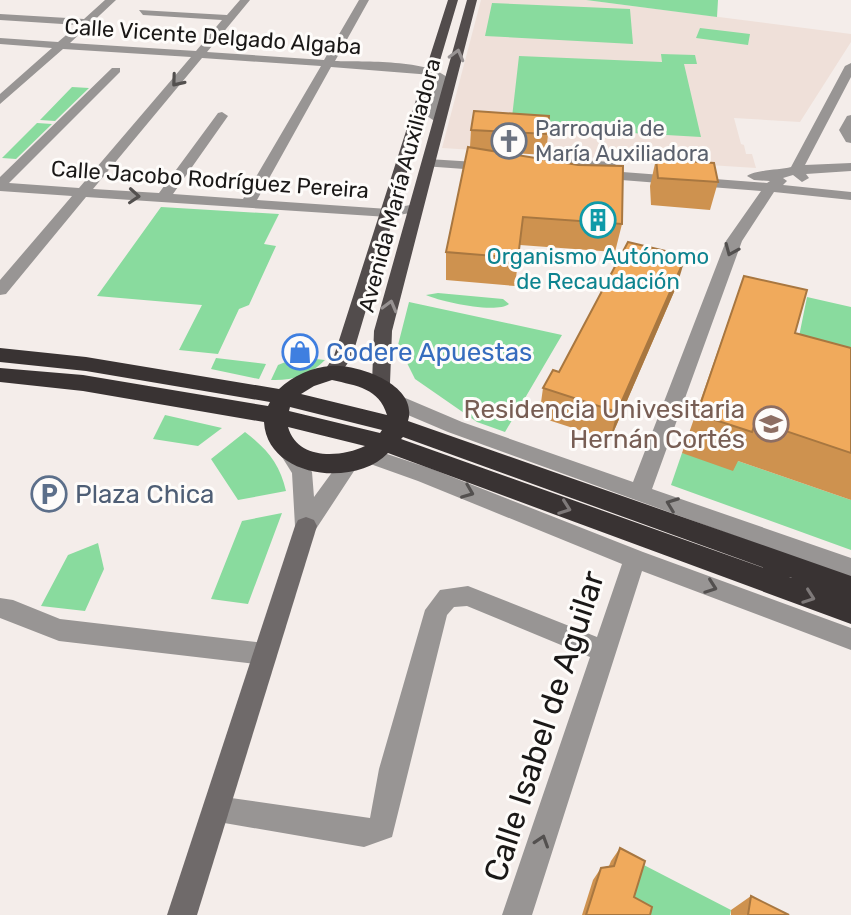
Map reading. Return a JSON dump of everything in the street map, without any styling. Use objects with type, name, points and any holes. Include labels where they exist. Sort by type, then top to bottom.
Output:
[{"type":"highway","points":[[0,355],[86,364],[380,429],[851,588]]},
{"type":"highway","points":[[380,429],[316,464],[287,449],[276,434],[279,406],[298,385],[332,373],[359,375],[380,429],[851,612]]},
{"type":"highway","points":[[0,375],[279,406]]},
{"type":"main road","name":"Avenida María Auxiliadora","points":[[332,373],[343,357],[428,71],[453,0]]},
{"type":"main road","name":"Avenida María Auxiliadora","points":[[380,429],[383,331],[472,0]]},
{"type":"street","points":[[0,100],[111,0]]},
{"type":"street","points":[[0,290],[245,0]]},
{"type":"street","points":[[248,203],[364,0]]},
{"type":"street","points":[[143,12],[230,18]]},
{"type":"street","points":[[0,17],[86,22]]},
{"type":"street","name":"Calle Vicente Delgado Algaba","points":[[0,41],[428,71]]},
{"type":"street","points":[[640,492],[734,241],[770,187],[796,170],[840,100],[851,66]]},
{"type":"street","points":[[0,186],[116,70]]},
{"type":"street","points":[[428,71],[443,79],[433,116],[439,120]]},
{"type":"street","points":[[164,197],[222,116]]},
{"type":"street","points":[[851,119],[845,130],[851,139]]},
{"type":"street","points":[[430,158],[848,195]]},
{"type":"street","points":[[513,164],[770,177],[796,170],[851,167]]},
{"type":"street","points":[[829,168],[851,174]]},
{"type":"street","points":[[796,170],[813,191]]},
{"type":"street","points":[[736,184],[757,207]]},
{"type":"street","name":"Calle Jacobo Rodríguez Pereira","points":[[0,186],[388,213],[416,208]]},
{"type":"street","points":[[380,429],[455,427],[851,568]]},
{"type":"street","points":[[182,915],[306,526],[380,429]]},
{"type":"street","points":[[380,429],[425,475],[635,559],[851,639]]},
{"type":"street","points":[[287,449],[302,472],[306,526]]},
{"type":"street","name":"Calle Isabel de Aguilar","points":[[517,915],[635,559]]},
{"type":"street","points":[[217,810],[364,833],[379,829],[385,820],[393,769],[437,610],[448,597],[468,596],[604,651]]},
{"type":"street","points":[[0,608],[13,610],[59,630],[265,654]]},
{"type":"shaded area","points":[[481,0],[586,0],[851,34],[851,42],[800,122],[734,118],[741,144],[746,154],[752,154],[756,168],[442,148]]},
{"type":"green space","points":[[586,0],[718,0],[717,17]]},
{"type":"green space","points":[[492,3],[630,9],[633,44],[485,36]]},
{"type":"green space","points":[[700,28],[750,34],[748,45],[696,38]]},
{"type":"green space","points":[[661,54],[695,55],[697,64],[684,64],[701,137],[511,126],[519,56],[662,62]]},
{"type":"green space","points":[[72,87],[89,88],[55,121],[40,120]]},
{"type":"green space","points":[[37,123],[52,124],[16,159],[2,158]]},
{"type":"green space","points":[[161,207],[279,214],[264,244],[276,246],[249,305],[239,309],[218,354],[179,350],[202,305],[97,296]]},
{"type":"green space","points":[[438,293],[503,299],[509,304],[481,307],[426,295]]},
{"type":"green space","points":[[807,297],[851,307],[851,386],[792,371]]},
{"type":"green space","points":[[409,302],[562,335],[505,432],[477,422],[415,379],[398,345]]},
{"type":"green space","points":[[298,357],[325,360],[300,376],[271,380],[278,365]]},
{"type":"green space","points":[[216,358],[266,364],[259,379],[211,369]]},
{"type":"green space","points":[[165,415],[222,428],[198,446],[153,439]]},
{"type":"green space","points":[[245,432],[272,458],[286,491],[238,500],[211,459]]},
{"type":"green space","points":[[682,453],[738,461],[851,500],[851,550],[671,485]]},
{"type":"green space","points":[[282,513],[248,604],[211,599],[242,521]]},
{"type":"green space","points":[[98,543],[104,569],[85,611],[41,606],[68,555]]},
{"type":"green space","points":[[638,862],[731,910],[730,915],[637,915],[624,908]]},
{"type":"building","points":[[474,111],[549,116],[548,134],[471,130]]},
{"type":"building","points":[[468,147],[578,165],[623,166],[622,224],[523,217],[518,258],[446,252]]},
{"type":"building","points":[[656,159],[714,163],[718,182],[658,178]]},
{"type":"building","points":[[628,242],[686,256],[617,412],[543,388],[553,370],[559,372]]},
{"type":"building","name":"Residencia Univesitaria Hernán Cortés","points":[[744,276],[807,290],[795,333],[851,348],[851,453],[756,421],[752,432],[697,414]]},
{"type":"building","points":[[620,848],[645,861],[634,897],[652,907],[650,915],[586,915],[601,868],[614,866]]},
{"type":"building","points":[[751,896],[789,915],[748,915]]},
{"type":"place","name":"Parroquia de María Auxiliadora","points":[[509,141]]},
{"type":"place","name":"Organismo Autónomo de Recaudación","points":[[598,220]]},
{"type":"place","name":"Codere Apuestas","points":[[300,352]]},
{"type":"place","name":"Residencia Univesitaria Hernán Cortés","points":[[771,424]]},
{"type":"place","name":"Plaza Chica","points":[[49,494]]}]
